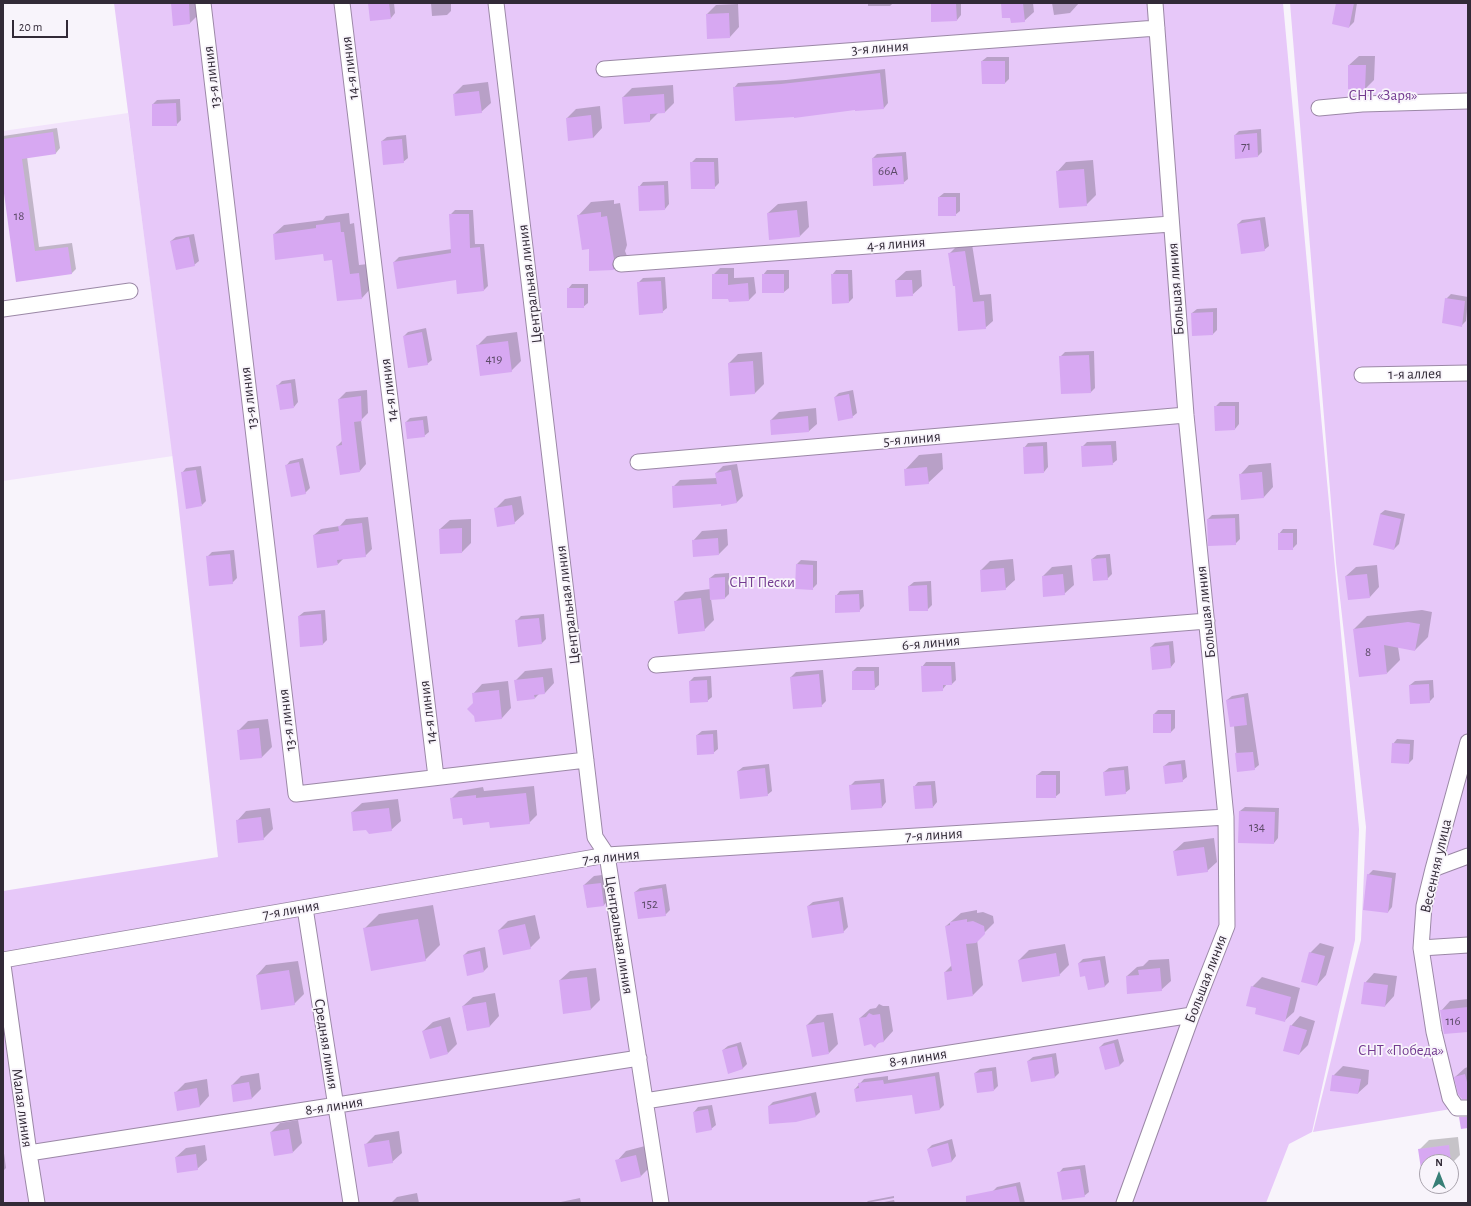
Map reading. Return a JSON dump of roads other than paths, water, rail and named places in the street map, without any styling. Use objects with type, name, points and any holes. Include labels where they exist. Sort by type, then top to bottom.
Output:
[{"type":"street","name":"13-я линия","points":[[203,3],[296,794],[436,777]]},
{"type":"street","name":"14-я линия","points":[[342,3],[436,777]]},
{"type":"street","name":"Центральная линия","points":[[496,3],[595,837],[607,855],[661,1203]]},
{"type":"street","name":"Большая линия","points":[[1124,1203],[1192,1015],[1227,926],[1226,817],[1186,415],[1155,3]]},
{"type":"street","name":"3-я линия","points":[[604,69],[1157,28]]},
{"type":"street","points":[[1319,108],[1362,104],[1468,101]]},
{"type":"street","name":"4-я линия","points":[[621,264],[1172,224]]},
{"type":"street","points":[[3,309],[130,291]]},
{"type":"street","name":"1-я аллея","points":[[1362,375],[1468,373]]},
{"type":"street","name":"5-я линия","points":[[638,462],[1186,415]]},
{"type":"street","name":"6-я линия","points":[[656,665],[1207,621]]},
{"type":"street","name":"Весенняя улица","points":[[1462,1108],[1450,1098],[1434,1032],[1421,948],[1424,906],[1468,742]]},
{"type":"street","points":[[436,777],[586,760]]},
{"type":"street","name":"7-я линия","points":[[3,960],[607,855],[1226,817]]},
{"type":"street","points":[[1433,869],[1468,856]]},
{"type":"street","name":"Средняя линия","points":[[305,908],[351,1203]]},
{"type":"street","points":[[1421,948],[1468,945]]},
{"type":"street","name":"Малая линия","points":[[3,965],[37,1203]]},
{"type":"street","name":"8-я линия","points":[[645,1101],[1192,1015]]},
{"type":"street","name":"8-я линия","points":[[29,1153],[639,1058]]},
{"type":"park label","name":"СНТ «Заря»","points":[[1383,95]]},
{"type":"park label","name":"СНТ Пески","points":[[762,582]]},
{"type":"park label","name":"СНТ «Победа»","points":[[1401,1050]]}]
